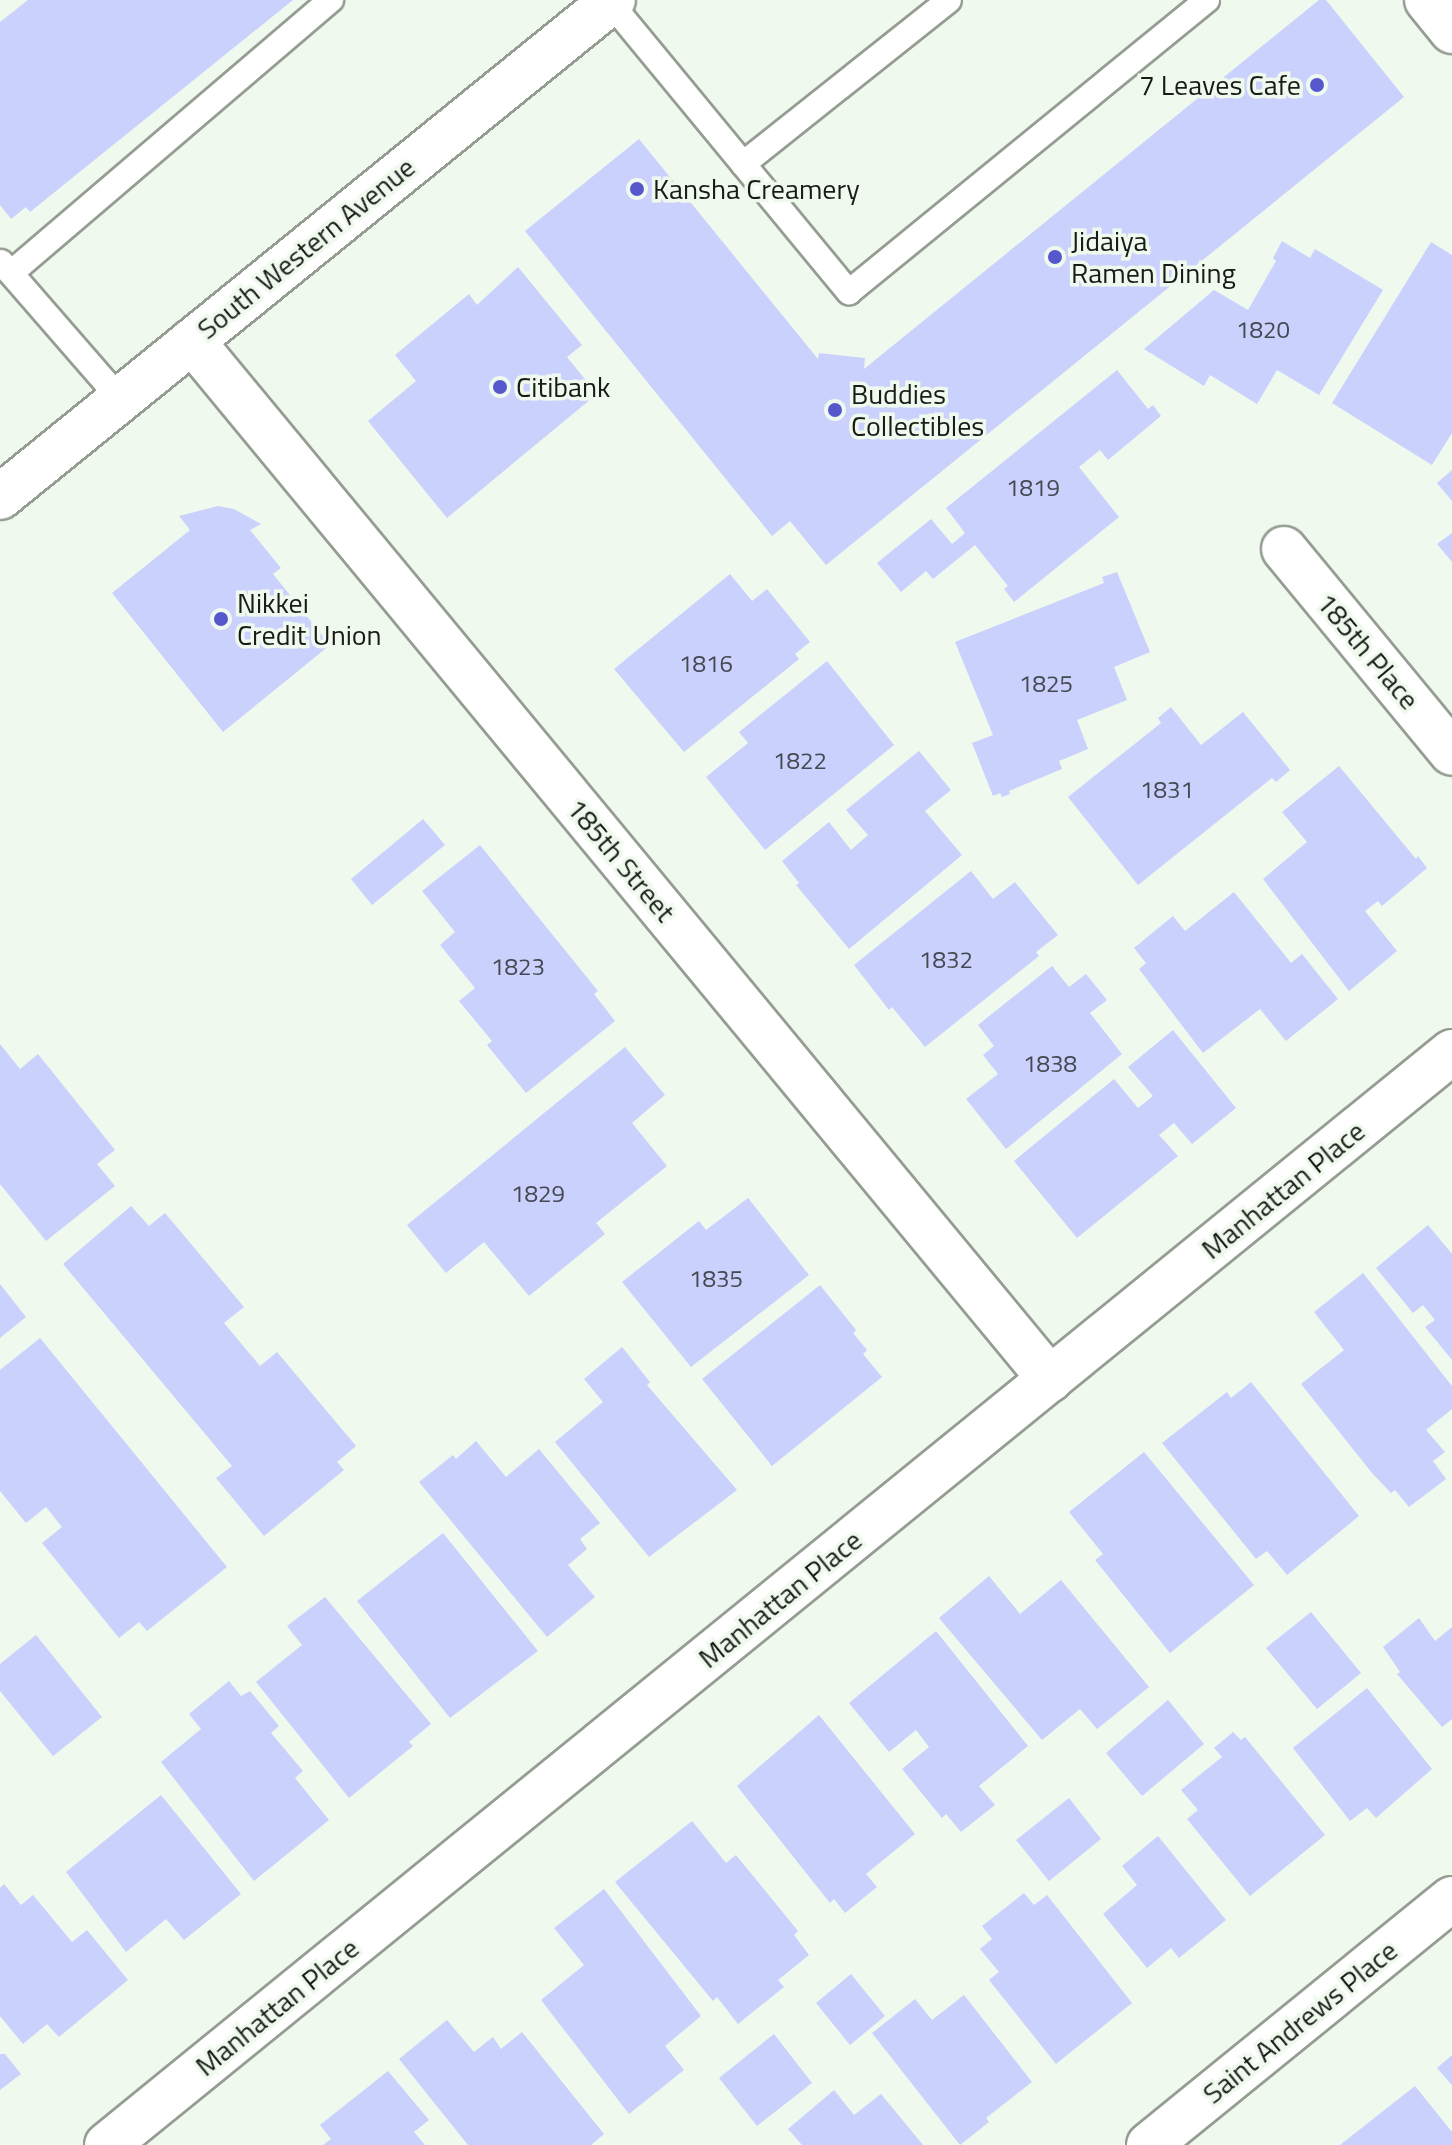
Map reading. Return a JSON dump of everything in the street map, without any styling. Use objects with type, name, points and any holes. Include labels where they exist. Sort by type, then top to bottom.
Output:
[{"type":"street","points":[[1427,0],[1452,31]]},
{"type":"street","name":"South Western Avenue","points":[[0,497],[610,1]]},
{"type":"street","name":"185th Street","points":[[192,341],[1050,1379]]},
{"type":"street","name":"185th Place","points":[[1284,549],[1452,753]]},
{"type":"street","name":"Manhattan Place","points":[[107,2145],[1452,1052]]},
{"type":"street","name":"Saint Andrews Place","points":[[1149,2145],[1452,1899]]},
{"type":"lane","points":[[120,399],[6,267],[331,0]]},
{"type":"lane","points":[[743,164],[949,0]]},
{"type":"lane","points":[[610,1],[849,292],[1207,0]]},
{"type":"building","points":[[28,0],[293,0],[30,212],[26,207],[11,219],[0,205],[0,22]]},
{"type":"building","points":[[1319,0],[1326,0],[1404,97],[826,565],[790,521],[772,536],[525,231],[639,139],[818,359],[819,353],[865,358],[864,369]]},
{"type":"building","points":[[1282,241],[1310,258],[1315,249],[1383,290],[1319,395],[1277,370],[1257,404],[1210,375],[1204,386],[1144,349],[1214,290],[1248,310],[1276,261],[1273,258]]},
{"type":"building","points":[[1431,242],[1452,255],[1452,433],[1432,465],[1332,403]]},
{"type":"building","name":"Citibank","points":[[518,267],[582,345],[567,357],[597,394],[447,518],[368,421],[416,381],[395,355],[469,294],[477,305]]},
{"type":"building","points":[[1117,370],[1148,409],[1153,405],[1161,416],[1108,460],[1100,450],[1079,467],[1119,517],[1014,602],[1004,589],[1008,586],[975,545],[933,579],[926,571],[901,592],[877,563],[931,519],[952,544],[965,533],[946,508]]},
{"type":"building","points":[[1452,470],[1452,501],[1437,483]]},
{"type":"building","name":"Nikkei Credit Union","points":[[218,506],[234,509],[261,524],[250,530],[281,568],[273,574],[330,645],[223,732],[112,593],[190,530],[179,516]]},
{"type":"building","points":[[1452,533],[1452,562],[1437,544]]},
{"type":"building","points":[[1117,572],[1150,652],[1114,667],[1127,700],[1077,720],[1088,749],[1059,761],[1062,769],[1009,791],[1010,794],[993,796],[972,743],[993,735],[955,642],[1104,583],[1102,577]]},
{"type":"building","points":[[730,574],[752,601],[767,589],[810,642],[795,654],[799,659],[684,752],[614,669]]},
{"type":"building","points":[[827,661],[894,745],[765,850],[706,777],[748,743],[739,732]]},
{"type":"building","points":[[1171,707],[1201,745],[1243,712],[1290,770],[1276,782],[1272,778],[1138,885],[1068,797],[1161,723],[1158,718]]},
{"type":"building","points":[[919,751],[951,790],[925,811],[962,855],[849,949],[796,885],[799,883],[782,861],[829,822],[851,850],[868,835],[846,810]]},
{"type":"building","points":[[1339,766],[1416,859],[1418,856],[1427,868],[1382,906],[1378,901],[1365,911],[1397,951],[1349,991],[1263,879],[1307,842],[1282,812]]},
{"type":"building","points":[[423,819],[445,845],[372,905],[351,879]]},
{"type":"building","points":[[480,845],[598,991],[594,994],[615,1021],[526,1093],[487,1045],[492,1041],[459,1001],[475,988],[440,945],[455,932],[422,891]]},
{"type":"building","points":[[971,871],[993,899],[1015,882],[1058,935],[1036,952],[1039,956],[925,1047],[892,1007],[889,1010],[854,965]]},
{"type":"building","points":[[1234,892],[1291,963],[1302,954],[1338,999],[1286,1041],[1260,1009],[1203,1053],[1139,969],[1146,963],[1134,948],[1173,916],[1185,931]]},
{"type":"building","points":[[1052,966],[1069,987],[1086,974],[1107,1000],[1090,1013],[1122,1054],[1006,1149],[966,1099],[998,1074],[983,1055],[994,1046],[978,1025]]},
{"type":"building","points":[[1173,1030],[1236,1108],[1192,1144],[1174,1123],[1159,1135],[1178,1156],[1077,1238],[1014,1161],[1114,1079],[1138,1108],[1153,1096],[1128,1067]]},
{"type":"building","points":[[0,1044],[20,1069],[38,1054],[115,1150],[97,1164],[115,1186],[46,1241],[0,1184]]},
{"type":"building","points":[[625,1047],[665,1095],[632,1123],[667,1166],[596,1223],[605,1234],[529,1296],[484,1242],[446,1273],[407,1225]]},
{"type":"building","points":[[748,1198],[809,1275],[691,1367],[622,1282],[699,1221],[706,1230]]},
{"type":"building","points":[[131,1206],[149,1226],[165,1213],[244,1307],[224,1323],[260,1366],[277,1352],[356,1446],[337,1462],[344,1470],[264,1536],[216,1478],[232,1466],[63,1264]]},
{"type":"building","points":[[1428,1225],[1452,1254],[1452,1360],[1425,1327],[1435,1320],[1423,1305],[1413,1313],[1376,1268]]},
{"type":"building","points":[[1363,1273],[1452,1386],[1452,1409],[1426,1430],[1445,1452],[1433,1461],[1446,1479],[1409,1507],[1395,1490],[1391,1493],[1372,1473],[1301,1384],[1344,1350],[1314,1312]]},
{"type":"building","points":[[0,1284],[26,1317],[0,1338]]},
{"type":"building","points":[[820,1285],[856,1330],[853,1333],[867,1350],[863,1354],[882,1377],[772,1466],[702,1379]]},
{"type":"building","points":[[40,1338],[227,1567],[147,1631],[139,1622],[119,1638],[42,1543],[62,1527],[46,1507],[26,1523],[0,1491],[0,1370]]},
{"type":"building","points":[[622,1347],[650,1382],[647,1385],[737,1490],[649,1557],[555,1442],[603,1402],[584,1379]]},
{"type":"building","points":[[1251,1382],[1359,1516],[1287,1575],[1267,1551],[1256,1559],[1162,1443],[1227,1392],[1231,1398]]},
{"type":"building","points":[[476,1441],[506,1477],[539,1449],[600,1523],[580,1539],[587,1549],[568,1565],[595,1597],[547,1637],[419,1482],[453,1455],[456,1459]]},
{"type":"building","points":[[1144,1452],[1254,1585],[1170,1653],[1095,1560],[1103,1554],[1069,1512]]},
{"type":"building","points":[[443,1533],[538,1651],[450,1718],[357,1601]]},
{"type":"building","points":[[989,1576],[1020,1614],[1061,1580],[1149,1687],[1097,1729],[1080,1709],[1042,1740],[939,1618]]},
{"type":"building","points":[[325,1597],[431,1724],[409,1742],[413,1746],[349,1798],[256,1682],[302,1645],[287,1626]]},
{"type":"building","points":[[1311,1612],[1361,1673],[1317,1709],[1266,1648]]},
{"type":"building","points":[[1419,1618],[1435,1641],[1452,1627],[1452,1719],[1442,1727],[1397,1674],[1400,1672],[1383,1647]]},
{"type":"building","points":[[936,1631],[1028,1746],[979,1786],[995,1805],[961,1832],[946,1814],[942,1818],[902,1769],[929,1747],[916,1730],[889,1752],[849,1703]]},
{"type":"building","points":[[36,1635],[102,1717],[53,1756],[0,1691],[0,1664]]},
{"type":"building","points":[[229,1681],[241,1696],[250,1691],[279,1726],[271,1733],[303,1771],[295,1778],[329,1820],[254,1881],[161,1762],[201,1729],[189,1714]]},
{"type":"building","points":[[1367,1688],[1432,1769],[1376,1818],[1367,1808],[1350,1821],[1293,1748]]},
{"type":"building","points":[[1168,1700],[1204,1744],[1142,1796],[1106,1753]]},
{"type":"building","points":[[819,1715],[915,1834],[866,1874],[877,1887],[845,1913],[834,1899],[830,1903],[737,1786]]},
{"type":"building","points":[[1233,1732],[1241,1740],[1245,1737],[1325,1835],[1250,1896],[1187,1819],[1198,1810],[1181,1790],[1222,1757],[1214,1748]]},
{"type":"building","points":[[161,1795],[241,1894],[184,1940],[166,1919],[126,1952],[66,1872]]},
{"type":"building","points":[[1069,1798],[1101,1839],[1049,1881],[1016,1840]]},
{"type":"building","points":[[692,1821],[726,1863],[736,1855],[798,1931],[794,1935],[809,1955],[778,1980],[784,1987],[738,2024],[717,1997],[713,2001],[615,1882]]},
{"type":"building","points":[[1158,1836],[1226,1920],[1179,1958],[1171,1948],[1147,1968],[1103,1914],[1137,1885],[1122,1866]]},
{"type":"building","points":[[4,1884],[21,1905],[33,1895],[72,1942],[87,1930],[128,1980],[59,2037],[47,2024],[23,2044],[0,2016],[0,1888]]},
{"type":"building","points":[[604,1889],[701,2016],[665,2046],[684,2070],[629,2114],[541,2000],[584,1965],[554,1928]]},
{"type":"building","points":[[1024,1893],[1034,1905],[1047,1895],[1132,2003],[1056,2064],[989,1980],[999,1972],[980,1949],[992,1939],[982,1926]]},
{"type":"building","points":[[851,1974],[885,2016],[850,2045],[816,2003]]},
{"type":"building","points":[[964,1995],[1032,2082],[986,2118],[989,2122],[960,2145],[872,2033],[915,1999],[932,2020]]},
{"type":"building","points":[[447,2020],[474,2052],[493,2037],[501,2049],[522,2032],[604,2134],[591,2145],[468,2145],[399,2059]]},
{"type":"building","points":[[774,2034],[812,2083],[757,2126],[719,2078]]},
{"type":"building","points":[[0,2054],[5,2054],[21,2074],[0,2090]]},
{"type":"building","points":[[1452,2055],[1452,2085],[1437,2068]]},
{"type":"building","points":[[388,2071],[429,2120],[414,2132],[425,2145],[323,2145],[331,2139],[320,2125]]},
{"type":"building","points":[[1415,2086],[1452,2132],[1452,2145],[1340,2145]]},
{"type":"building","points":[[834,2090],[854,2115],[881,2094],[923,2145],[802,2145],[788,2129]]},
{"type":"place","name":"7 Leaves Cafe","points":[[1317,85]]},
{"type":"place","name":"Kansha Creamery","points":[[637,189]]},
{"type":"place","name":"Jidaiya Ramen Dining","points":[[1055,257]]},
{"type":"place","name":"Citibank","points":[[500,387]]},
{"type":"place","name":"Buddies Collectibles","points":[[835,410]]},
{"type":"place","name":"Nikkei Credit Union","points":[[221,619]]}]
